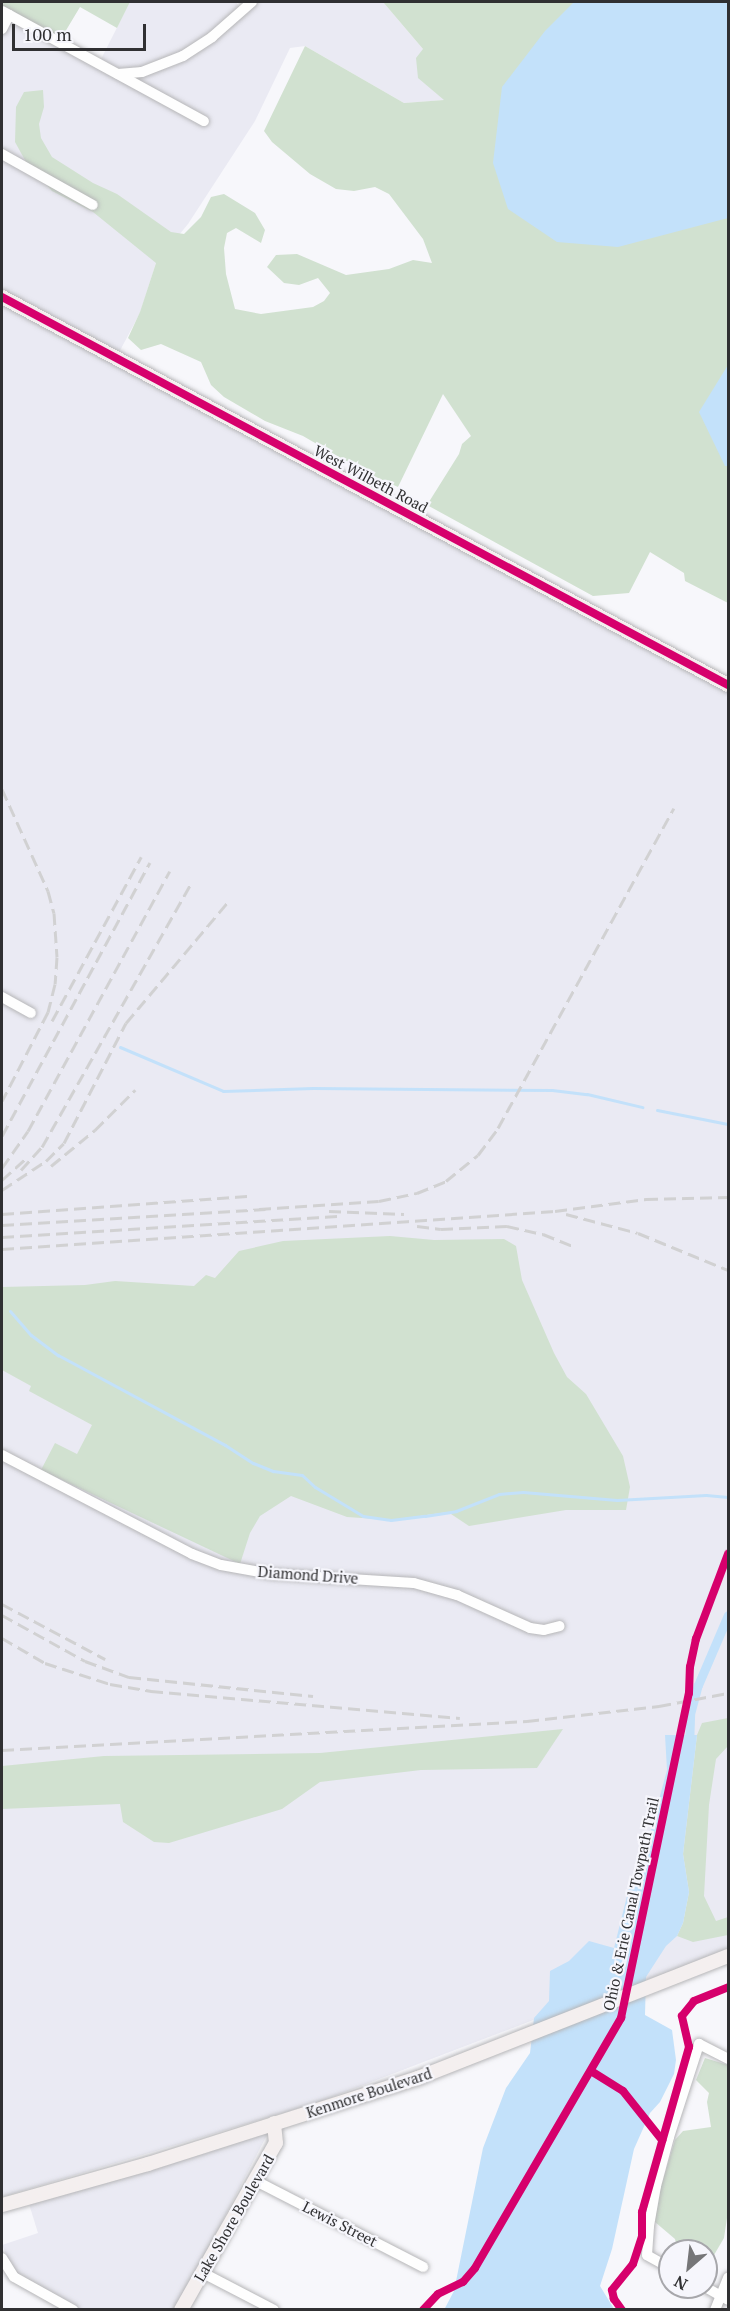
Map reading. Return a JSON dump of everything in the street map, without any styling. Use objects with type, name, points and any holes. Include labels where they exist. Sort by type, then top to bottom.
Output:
[{"type":"main road","name":"West Wilbeth Road","points":[[2,297],[729,685]]},
{"type":"main road","name":"Kenmore Boulevard","points":[[2,2205],[148,2164],[418,2078],[729,1956]]},
{"type":"main road","name":"Lake Shore Boulevard","points":[[182,2310],[276,2143],[274,2123]]},
{"type":"street","points":[[107,70],[133,74],[167,64],[212,37],[252,2]]},
{"type":"street","points":[[2,29],[5,13],[204,121]]},
{"type":"street","points":[[2,154],[93,205]]},
{"type":"street","points":[[2,997],[31,1013]]},
{"type":"street","name":"Diamond Drive","points":[[2,1455],[192,1554],[221,1565],[271,1574],[414,1583],[457,1596],[530,1628],[544,1630],[560,1626]]},
{"type":"street","points":[[658,2261],[647,2255],[656,2186],[699,2044],[729,2060]]},
{"type":"street","name":"Lewis Street","points":[[256,2181],[423,2267]]},
{"type":"street","points":[[2,2258],[14,2277],[73,2310]]},
{"type":"street","points":[[202,2273],[274,2310]]},
{"type":"street","points":[[715,2310],[725,2298],[729,2278]]},
{"type":"shaded area","points":[[130,2],[236,2],[242,11],[252,2],[383,2],[423,49],[445,100],[404,103],[305,46],[290,48],[255,121],[188,224],[156,263],[140,313],[116,358],[2,297],[2,29],[9,15],[98,65]]},
{"type":"shaded area","points":[[2,299],[728,685],[728,1952],[575,2004],[319,2102],[2,2197]]},
{"type":"shaded area","points":[[270,2129],[177,2309],[81,2309],[14,2272],[2,2245],[38,2233],[29,2204]]},
{"type":"green space","points":[[2,2],[130,2],[117,28],[80,7],[59,42],[2,11]]},
{"type":"green space","points":[[383,2],[728,2],[728,603],[685,581],[684,573],[650,552],[629,593],[593,596],[427,505],[459,454],[462,444],[471,436],[443,394],[398,487],[365,472],[303,436],[265,421],[224,397],[211,385],[201,362],[161,344],[141,350],[128,338],[140,312],[156,263],[93,212],[52,191],[26,162],[15,142],[16,107],[24,92],[43,90],[44,107],[39,124],[41,138],[52,157],[93,183],[117,194],[171,232],[184,234],[201,217],[211,197],[224,194],[255,213],[265,230],[261,243],[236,228],[227,233],[224,248],[226,274],[235,309],[261,314],[313,307],[324,301],[330,293],[318,278],[299,285],[284,283],[267,267],[276,255],[297,254],[346,275],[389,269],[413,260],[432,263],[423,239],[389,194],[375,187],[354,191],[336,189],[310,174],[272,142],[264,131],[305,46],[404,103],[444,100],[418,78],[416,58],[423,49]]},
{"type":"green space","points":[[390,1236],[434,1240],[504,1239],[516,1246],[522,1280],[554,1353],[567,1377],[586,1394],[623,1456],[630,1487],[626,1510],[566,1510],[469,1526],[448,1512],[391,1520],[347,1517],[291,1496],[260,1516],[250,1533],[240,1564],[41,1470],[55,1443],[77,1454],[92,1425],[29,1391],[31,1386],[2,1370],[2,1287],[85,1285],[115,1281],[194,1286],[206,1275],[215,1278],[239,1251],[283,1241]]},
{"type":"green space","points":[[728,1718],[728,1746],[716,1759],[709,1805],[704,1896],[716,1921],[728,1917],[728,1935],[693,1942],[677,1936],[683,1923],[689,1892],[683,1854],[697,1735],[702,1723]]},
{"type":"green space","points":[[563,1729],[537,1768],[421,1770],[320,1782],[282,1809],[169,1843],[154,1842],[123,1822],[120,1804],[2,1809],[2,1766],[104,1756],[320,1753]]},
{"type":"green space","points":[[705,2058],[728,2065],[727,2218],[724,2238],[718,2248],[718,2239],[675,2239],[655,2222],[656,2203],[675,2140],[683,2131],[711,2127],[707,2102],[709,2093],[696,2080]]},
{"type":"water","points":[[574,2],[728,2],[728,218],[618,247],[557,242],[508,209],[493,163],[502,87],[545,31]]},
{"type":"water","points":[[728,365],[728,466],[725,466],[699,412]]},
{"type":"water","points":[[665,1735],[697,1735],[683,1854],[689,1892],[683,1923],[677,1936],[666,1946],[646,1977],[645,2015],[672,2030],[676,2060],[674,2074],[660,2102],[650,2113],[634,2149],[612,2249],[600,2286],[614,2309],[444,2310],[454,2291],[483,2148],[506,2088],[530,2053],[534,2018],[549,2001],[550,1971],[569,1961],[589,1941],[614,1948],[629,1888],[640,1870],[667,1770]]},
{"type":"waterway","points":[[120,1047],[223,1091],[313,1088],[552,1090],[587,1094],[642,1107]]},
{"type":"waterway","points":[[657,1110],[728,1124]]},
{"type":"waterway","points":[[10,1311],[31,1335],[58,1355],[225,1445],[253,1463],[273,1471],[302,1475],[315,1487],[363,1516],[391,1520],[425,1516],[456,1511],[499,1494],[523,1492],[617,1500],[706,1495],[728,1497]]},
{"type":"waterway","points":[[689,1747],[690,1714],[698,1685],[728,1615]]},
{"type":"railway","points":[[2,789],[48,891],[54,913],[57,957],[55,984],[48,1012],[2,1101]]},
{"type":"railway","points":[[259,1209],[379,1201],[417,1193],[446,1181],[478,1155],[498,1128],[674,808]]},
{"type":"railway","points":[[52,1021],[141,857]]},
{"type":"railway","points":[[2,1136],[150,862]]},
{"type":"railway","points":[[2,1168],[28,1131],[170,871]]},
{"type":"railway","points":[[21,1170],[42,1147],[192,882]]},
{"type":"railway","points":[[2,1190],[46,1161],[64,1143],[126,1023],[228,902]]},
{"type":"railway","points":[[51,1166],[95,1130],[135,1090]]},
{"type":"railway","points":[[2,1180],[24,1160]]},
{"type":"railway","points":[[2,1214],[250,1196]]},
{"type":"railway","points":[[2,1249],[555,1211],[646,1199],[728,1197]]},
{"type":"railway","points":[[2,1225],[266,1209]]},
{"type":"railway","points":[[329,1211],[404,1214]]},
{"type":"railway","points":[[566,1214],[638,1233],[728,1270]]},
{"type":"railway","points":[[2,1237],[337,1216]]},
{"type":"railway","points":[[417,1226],[441,1229],[507,1226],[543,1234],[572,1246]]},
{"type":"railway","points":[[2,1604],[105,1659]]},
{"type":"railway","points":[[2,1615],[85,1661],[129,1677],[313,1696]]},
{"type":"railway","points":[[2,1638],[45,1663],[110,1684],[151,1691],[460,1718]]},
{"type":"railway","points":[[2,1750],[527,1721],[659,1706],[728,1693]]},
{"type":"cycle path","points":[[2,297],[728,685]]},
{"type":"cycle path","name":"Ohio & Erie Canal Towpath Trail","points":[[423,2310],[438,2294],[463,2282],[475,2268],[621,2018],[689,1693],[690,1667],[696,1639],[728,1554]]},
{"type":"cycle path","points":[[622,2310],[614,2299],[612,2290],[633,2264],[642,2236],[642,2212],[689,2047],[682,2016],[694,2001],[728,1987]]},
{"type":"cycle path","points":[[591,2071],[623,2091],[662,2140]]}]
